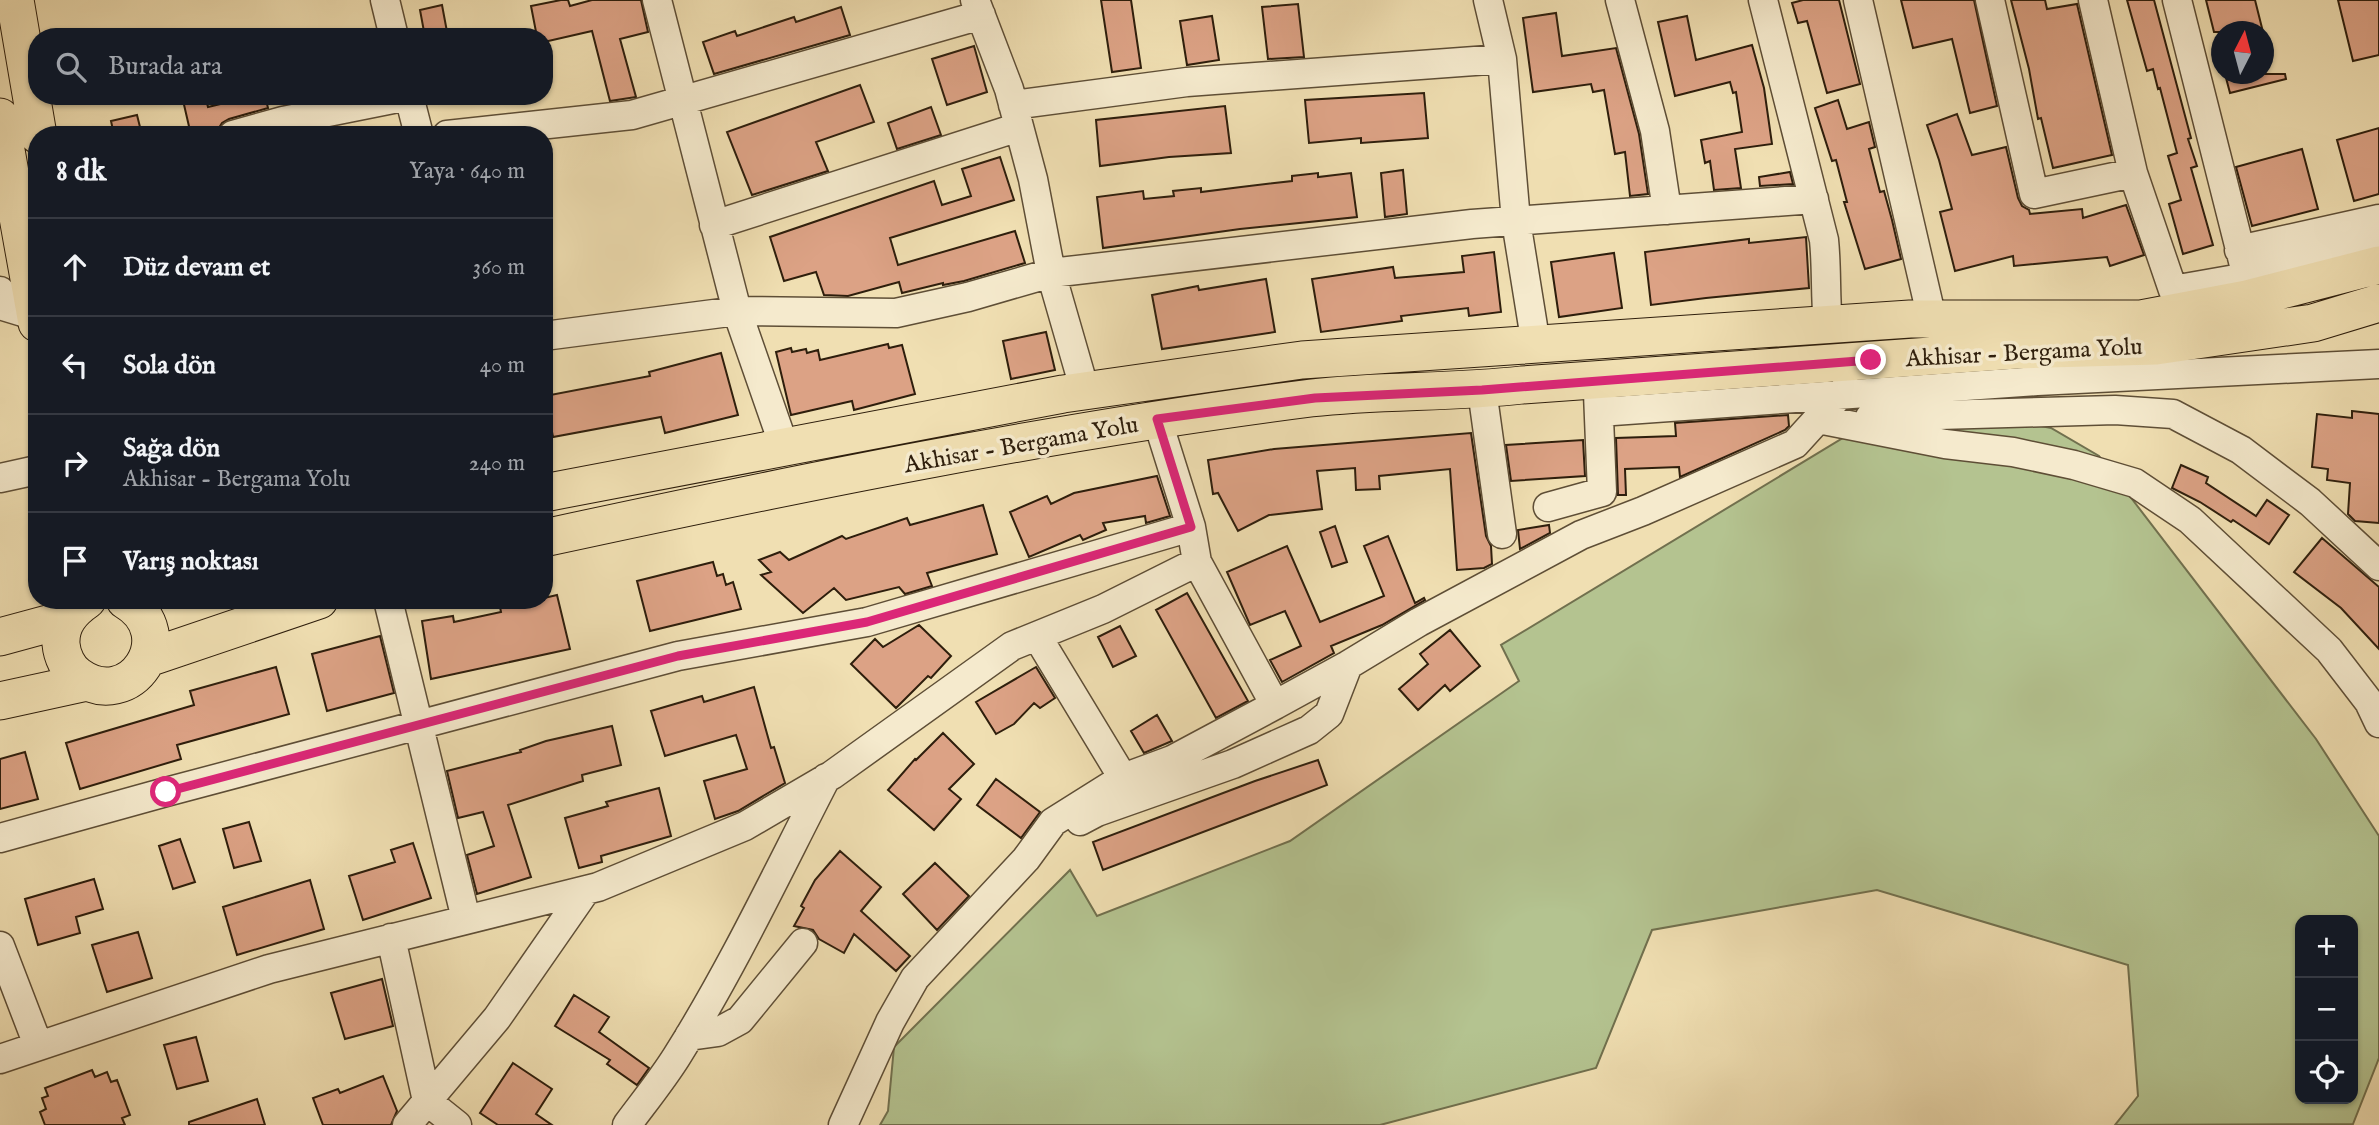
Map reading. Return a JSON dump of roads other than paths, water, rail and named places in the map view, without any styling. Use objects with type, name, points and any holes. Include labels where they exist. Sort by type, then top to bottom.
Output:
[{"type":"main road","points":[[15,0],[28,76]]},
{"type":"main road","points":[[33,105],[36,126]]},
{"type":"main road","points":[[0,117],[28,275]]},
{"type":"main road","name":"Akhisar - Bergama Yolu","points":[[553,491],[1085,391],[1303,360],[1932,319],[2141,319],[2247,299],[2369,268]]},
{"type":"main road","name":"Akhisar - Bergama Yolu","points":[[553,536],[756,492],[1157,419],[1315,398],[1482,390],[1598,396],[1871,360],[2015,350],[2156,346],[2313,323],[2377,307]]},
{"type":"main road","points":[[0,637],[69,609]]},
{"type":"main road","points":[[73,609],[61,633],[63,655],[74,674],[101,686],[116,685],[129,680],[141,670],[148,658],[150,632],[137,609]]},
{"type":"main road","points":[[148,658],[292,609]]},
{"type":"main road","points":[[0,701],[87,682]]},
{"type":"street","points":[[385,0],[392,28]]},
{"type":"street","points":[[657,0],[737,311],[784,446]]},
{"type":"street","points":[[1488,0],[1502,59],[1516,221],[1536,345]]},
{"type":"street","points":[[1620,0],[1655,131],[1667,210]]},
{"type":"street","points":[[1763,0],[1814,199],[1828,269],[1825,299],[1828,325]]},
{"type":"street","points":[[1858,0],[1932,319]]},
{"type":"street","points":[[1990,0],[2034,194],[2133,173]]},
{"type":"street","points":[[2093,0],[2133,173],[2173,290],[2379,219]]},
{"type":"street","points":[[2177,0],[2243,264]]},
{"type":"street","points":[[535,126],[632,116],[978,8],[1016,116],[1033,179],[1051,273],[1085,391]]},
{"type":"street","points":[[715,225],[1016,116],[1187,82],[1502,59]]},
{"type":"street","points":[[265,126],[363,105]]},
{"type":"street","points":[[411,105],[416,126]]},
{"type":"street","points":[[553,335],[737,311],[896,313],[968,297],[1051,273],[1472,223],[1814,199]]},
{"type":"street","points":[[2243,264],[2379,240]]},
{"type":"street","points":[[2369,268],[2377,307]]},
{"type":"street","points":[[0,291],[3,306],[28,317]]},
{"type":"street","points":[[843,1125],[890,1022],[915,978],[1026,859],[1053,822],[1123,778],[1172,760],[1581,535],[1643,511],[1795,444],[1871,360]]},
{"type":"street","points":[[1548,507],[1602,492],[1598,396],[1841,393],[2379,364]]},
{"type":"street","points":[[1482,390],[1502,534]]},
{"type":"street","points":[[1818,419],[2115,410],[2173,414],[2241,450],[2310,502],[2379,566]]},
{"type":"street","points":[[1157,419],[1191,527],[1197,562],[1275,705]]},
{"type":"street","points":[[1818,419],[1945,444],[2013,452],[2074,465],[2135,484],[2190,520],[2329,650],[2369,702],[2379,723]]},
{"type":"street","points":[[0,478],[28,472]]},
{"type":"street","points":[[0,838],[678,656],[867,622],[1191,527]]},
{"type":"street","points":[[0,1059],[269,969],[598,887],[745,825],[826,778],[1012,646],[1103,609],[1197,562]]},
{"type":"street","points":[[390,609],[466,919]]},
{"type":"street","points":[[1037,636],[1123,778]]},
{"type":"street","points":[[1026,859],[1072,826],[1097,812],[1189,781],[1309,730],[1329,714],[1348,665]]},
{"type":"street","points":[[627,1125],[690,1036],[826,778]]},
{"type":"street","points":[[407,1125],[496,1018],[586,890]]},
{"type":"street","points":[[391,938],[427,1101],[457,1125]]},
{"type":"street","points":[[690,1036],[718,1032],[740,1020],[803,943]]},
{"type":"street","points":[[0,946],[38,1045]]}]
